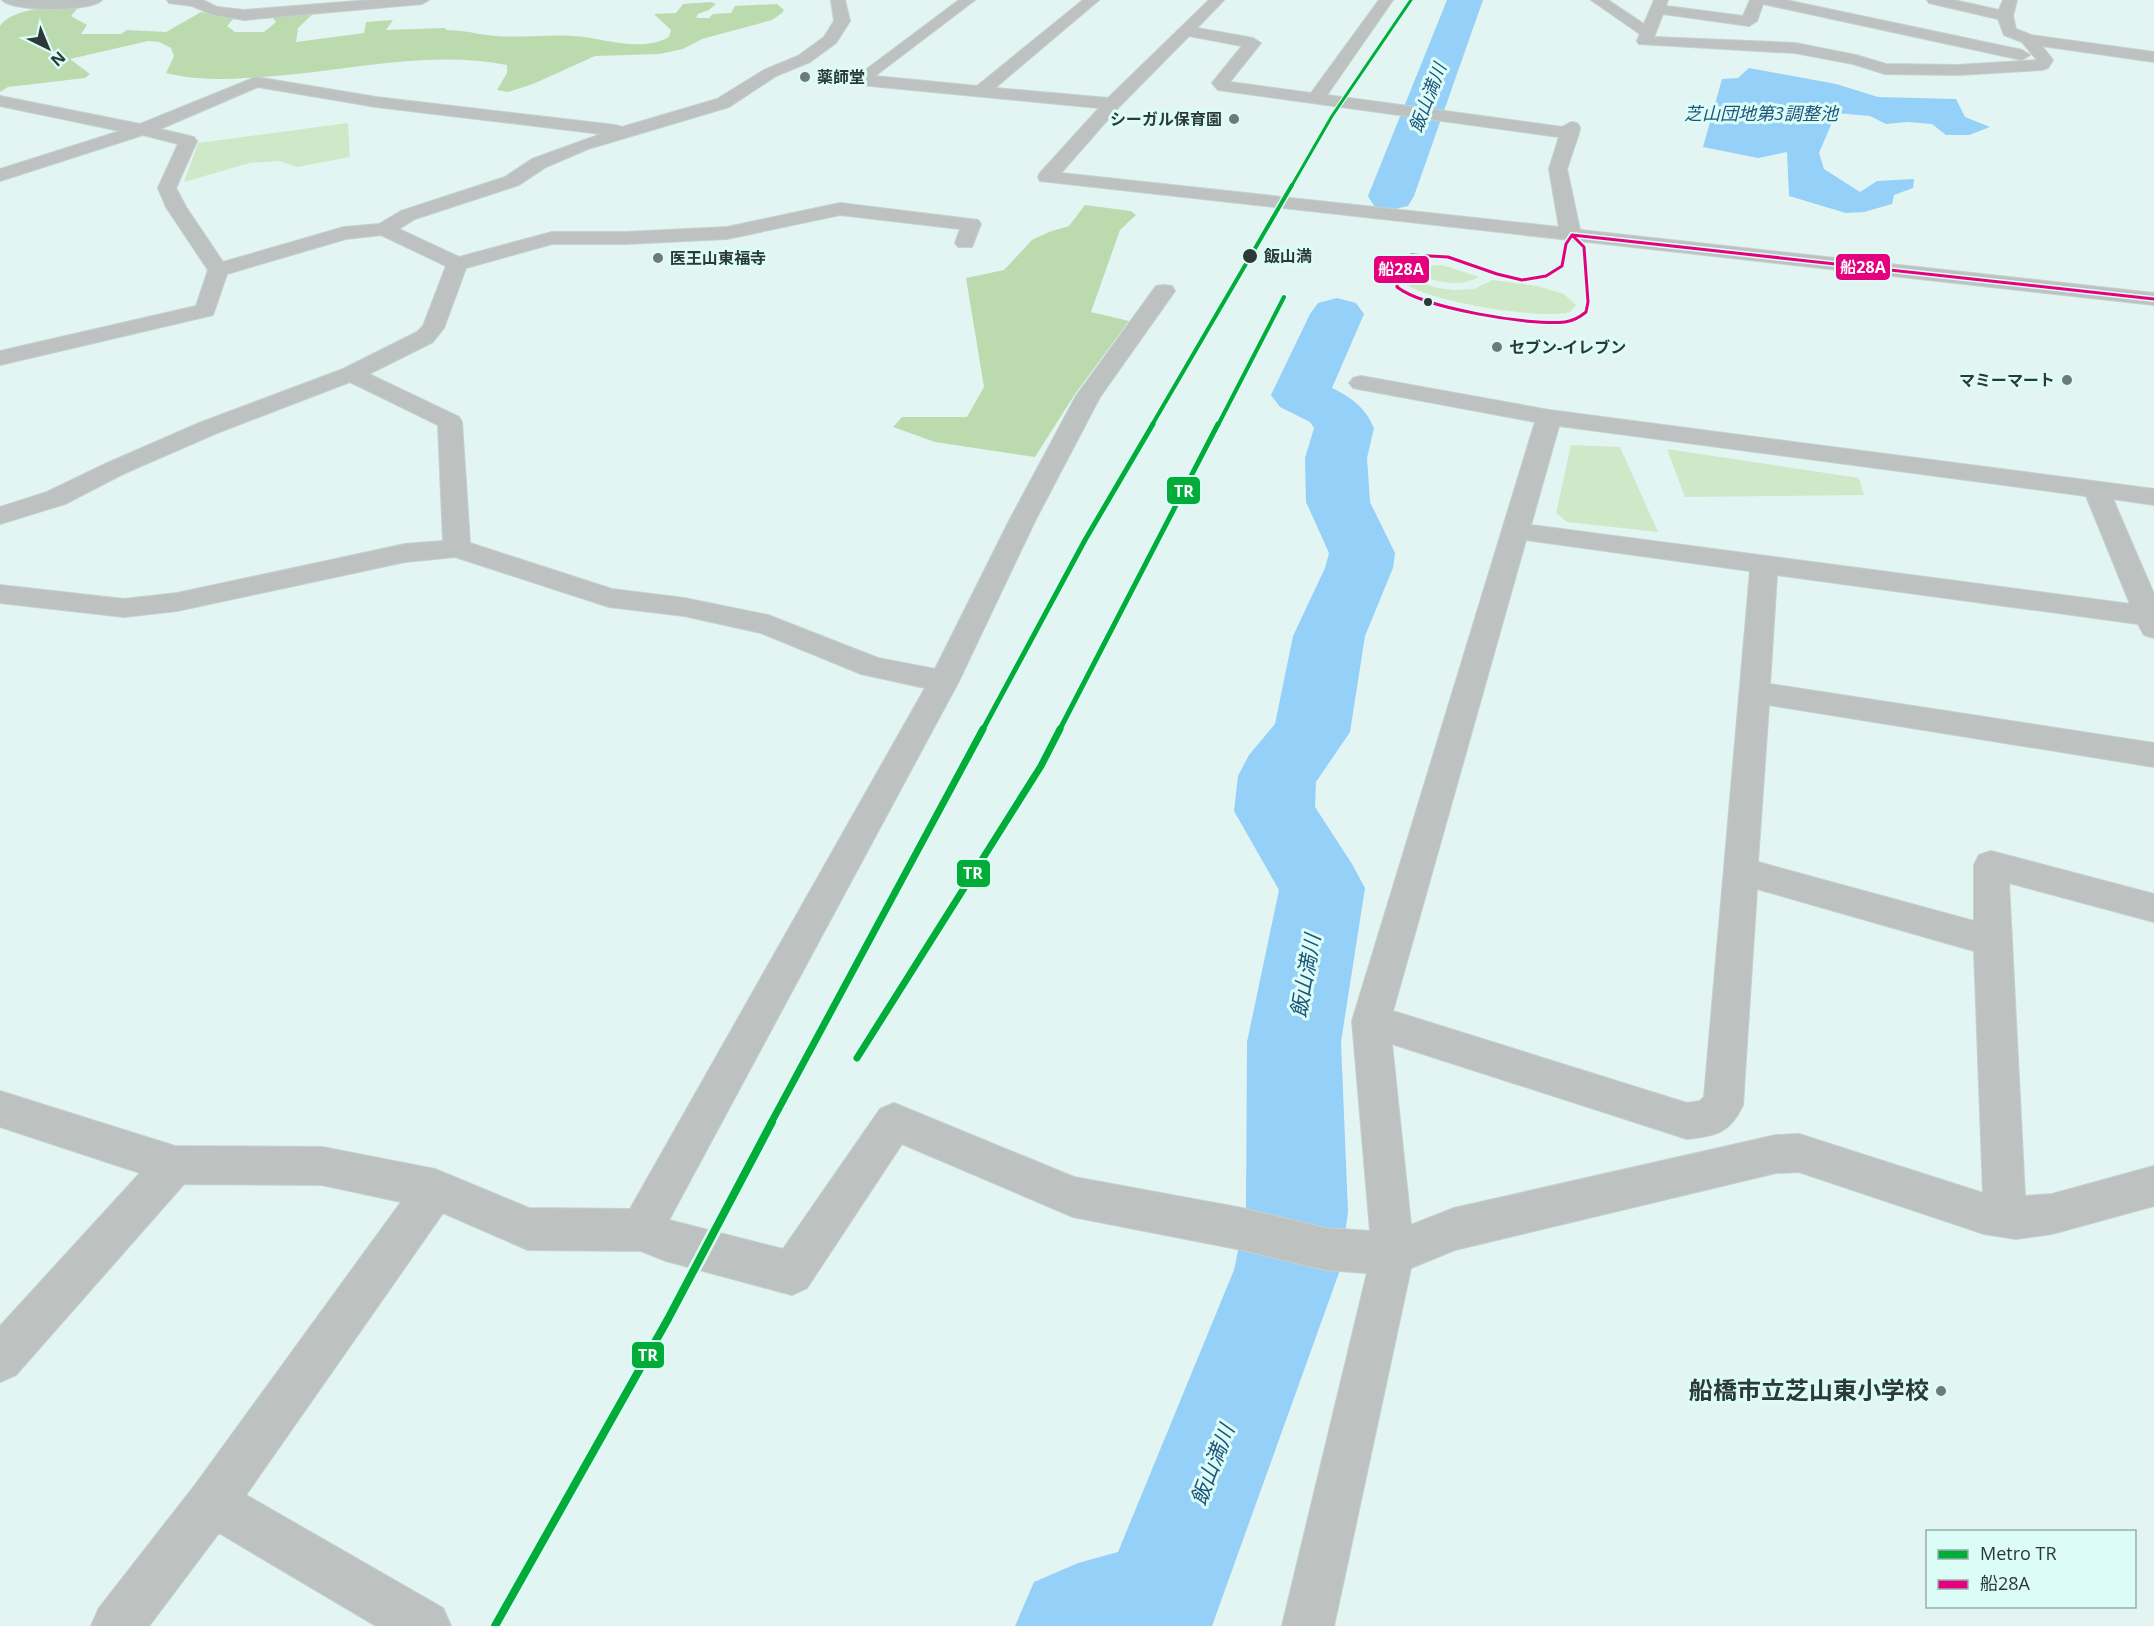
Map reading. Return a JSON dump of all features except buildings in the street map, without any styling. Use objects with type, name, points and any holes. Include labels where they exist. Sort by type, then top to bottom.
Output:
[{"type":"street","points":[[9,0],[54,4]]},
{"type":"street","points":[[11,16],[54,4],[95,0]]},
{"type":"street","points":[[174,0],[195,2],[214,11],[244,15],[422,0]]},
{"type":"street","points":[[218,270],[344,233],[384,229],[408,215],[512,181],[539,163],[582,145],[723,103],[770,73],[804,59],[830,40],[842,21],[838,0]]},
{"type":"street","points":[[968,0],[860,80],[1112,104]]},
{"type":"street","points":[[980,92],[1092,0]]},
{"type":"street","points":[[1218,0],[1112,104],[1047,177],[2154,299]]},
{"type":"street","points":[[1316,98],[1386,0]]},
{"type":"street","points":[[1598,0],[1648,33]]},
{"type":"street","points":[[1757,0],[1749,21],[1660,4],[1645,41],[1795,48],[1856,60],[1885,69],[1958,70],[2042,65],[2045,60]]},
{"type":"street","points":[[1765,0],[2045,60]]},
{"type":"street","points":[[1934,0],[2008,8],[2009,32],[2028,39],[2154,57]]},
{"type":"street","points":[[1185,31],[1253,43],[1220,83],[1221,85],[1571,130],[1558,169],[1567,223],[1572,235]]},
{"type":"street","points":[[2028,39],[2045,60]]},
{"type":"street","points":[[0,175],[142,130],[256,82],[376,102],[628,132]]},
{"type":"street","points":[[0,101],[188,141],[166,188],[218,270]]},
{"type":"street","points":[[0,516],[56,498],[114,469],[208,428],[351,374],[424,337],[433,328],[453,270],[458,264],[532,242],[552,238],[626,238],[727,233],[840,209],[971,224],[964,243]]},
{"type":"street","points":[[384,229],[458,264]]},
{"type":"street","points":[[0,358],[205,310],[218,270]]},
{"type":"street","points":[[641,1230],[944,681],[1022,520],[1088,396],[1164,291]]},
{"type":"street","points":[[351,374],[450,422],[457,548]]},
{"type":"street","points":[[1361,383],[1549,417],[2154,496]]},
{"type":"street","points":[[1308,1626],[1393,1254],[1371,1021],[1549,417]]},
{"type":"street","points":[[2096,489],[2153,621]]},
{"type":"street","points":[[1517,531],[1764,564],[2153,621]]},
{"type":"street","points":[[0,594],[124,608],[177,602],[405,553],[457,548],[609,597],[684,607],[768,625],[872,667],[944,681]]},
{"type":"street","points":[[1371,1021],[1688,1121],[1710,1118],[1723,1105],[1764,564]]},
{"type":"street","points":[[1756,692],[2154,756]]},
{"type":"street","points":[[2006,1216],[1990,865],[2154,908]]},
{"type":"street","points":[[1742,871],[1992,941]]},
{"type":"street","points":[[0,1109],[176,1165],[322,1166],[435,1189],[528,1228],[641,1230],[666,1240],[792,1273],[894,1122],[1073,1197],[1242,1229],[1325,1249],[1393,1254],[1454,1229],[1776,1154],[1799,1153],[1984,1214],[2006,1216],[2052,1214],[2154,1186]]},
{"type":"street","points":[[0,1359],[176,1165]]},
{"type":"street","points":[[117,1626],[212,1503],[435,1189]]},
{"type":"street","points":[[212,1503],[425,1626]]},
{"type":"green space","points":[[83,2],[71,16],[87,25],[81,34],[121,34],[127,30],[166,32],[201,12],[235,17],[227,26],[235,32],[264,32],[276,22],[273,18],[275,16],[315,12],[298,28],[296,42],[364,33],[366,22],[393,20],[386,30],[445,28],[446,30],[498,36],[574,36],[646,44],[669,37],[671,30],[654,14],[676,13],[683,4],[711,2],[716,4],[709,10],[698,14],[696,18],[709,18],[713,14],[731,13],[735,6],[777,4],[784,10],[772,20],[702,39],[683,49],[660,54],[595,56],[533,84],[508,92],[497,90],[507,73],[507,65],[478,61],[420,60],[248,78],[207,79],[180,76],[166,73],[174,56],[171,48],[159,42],[148,41],[70,59],[90,74],[85,78],[8,87],[0,92],[0,26],[6,20],[26,11]]},
{"type":"green space","points":[[348,123],[350,157],[297,167],[280,161],[250,163],[184,182],[198,143]]},
{"type":"green space","points":[[1085,205],[1131,211],[1136,215],[1120,230],[1091,312],[1129,321],[1075,394],[1035,457],[935,442],[893,427],[902,417],[967,417],[984,387],[966,278],[1004,270],[1032,240],[1069,226]]},
{"type":"green space","points":[[1442,265],[1479,277],[1471,281],[1454,283],[1436,281],[1411,272],[1423,266]]},
{"type":"green space","points":[[1407,278],[1438,288],[1454,290],[1474,289],[1493,280],[1537,286],[1564,294],[1576,305],[1570,312],[1556,314],[1513,312],[1463,303],[1422,292],[1409,286],[1406,282]]},
{"type":"green space","points":[[1571,445],[1620,447],[1658,532],[1567,522],[1556,513]]},
{"type":"green space","points":[[1667,449],[1859,478],[1864,495],[1685,497]]},
{"type":"water","name":"芝山団地第3調整池","points":[[1749,68],[1836,84],[1878,97],[1956,99],[1965,117],[1990,127],[1969,135],[1946,135],[1932,124],[1908,122],[1886,124],[1870,116],[1836,113],[1819,153],[1824,169],[1860,192],[1877,181],[1914,179],[1913,188],[1894,195],[1892,204],[1864,212],[1846,213],[1789,196],[1787,152],[1758,158],[1703,147],[1722,79],[1738,78]]},
{"type":"waterway","name":"飯山満川","points":[[1391,196],[1465,0]]},
{"type":"waterway","name":"飯山満川","points":[[1078,1626],[1160,1602],[1287,1270],[1297,1212],[1294,1042],[1322,888],[1274,811],[1277,776],[1312,732],[1329,636],[1359,568],[1362,553],[1338,502],[1336,458],[1344,428],[1340,418],[1331,410],[1300,395],[1337,314]]},
{"type":"metro line","name":"TR","points":[[495,1626],[668,1319],[824,1023],[1085,540],[1332,116],[1411,0]]},
{"type":"metro line","name":"TR","points":[[857,1058],[1041,766],[1284,297]]},
{"type":"transit line","name":"船28A","points":[[1572,235],[2154,299]]},
{"type":"transit line","name":"船28A","points":[[1572,235],[1584,247],[1588,302],[1586,312],[1566,322],[1505,317],[1448,307],[1406,294],[1397,287],[1398,275],[1411,255],[1429,254],[1448,257],[1509,278],[1522,280],[1546,276],[1562,266],[1566,244],[1572,235]]},
{"type":"place","name":"薬師堂","points":[[805,77]]},
{"type":"place","name":"シーガル保育園","points":[[1234,119]]},
{"type":"place","name":"飯山満","points":[[1250,256]]},
{"type":"place","name":"医王山東福寺","points":[[658,258]]},
{"type":"place","name":"セブン-イレブン","points":[[1497,347]]},
{"type":"place","name":"マミーマート","points":[[2067,380]]},
{"type":"place","name":"船橋市立芝山東小学校","points":[[1941,1391]]}]
